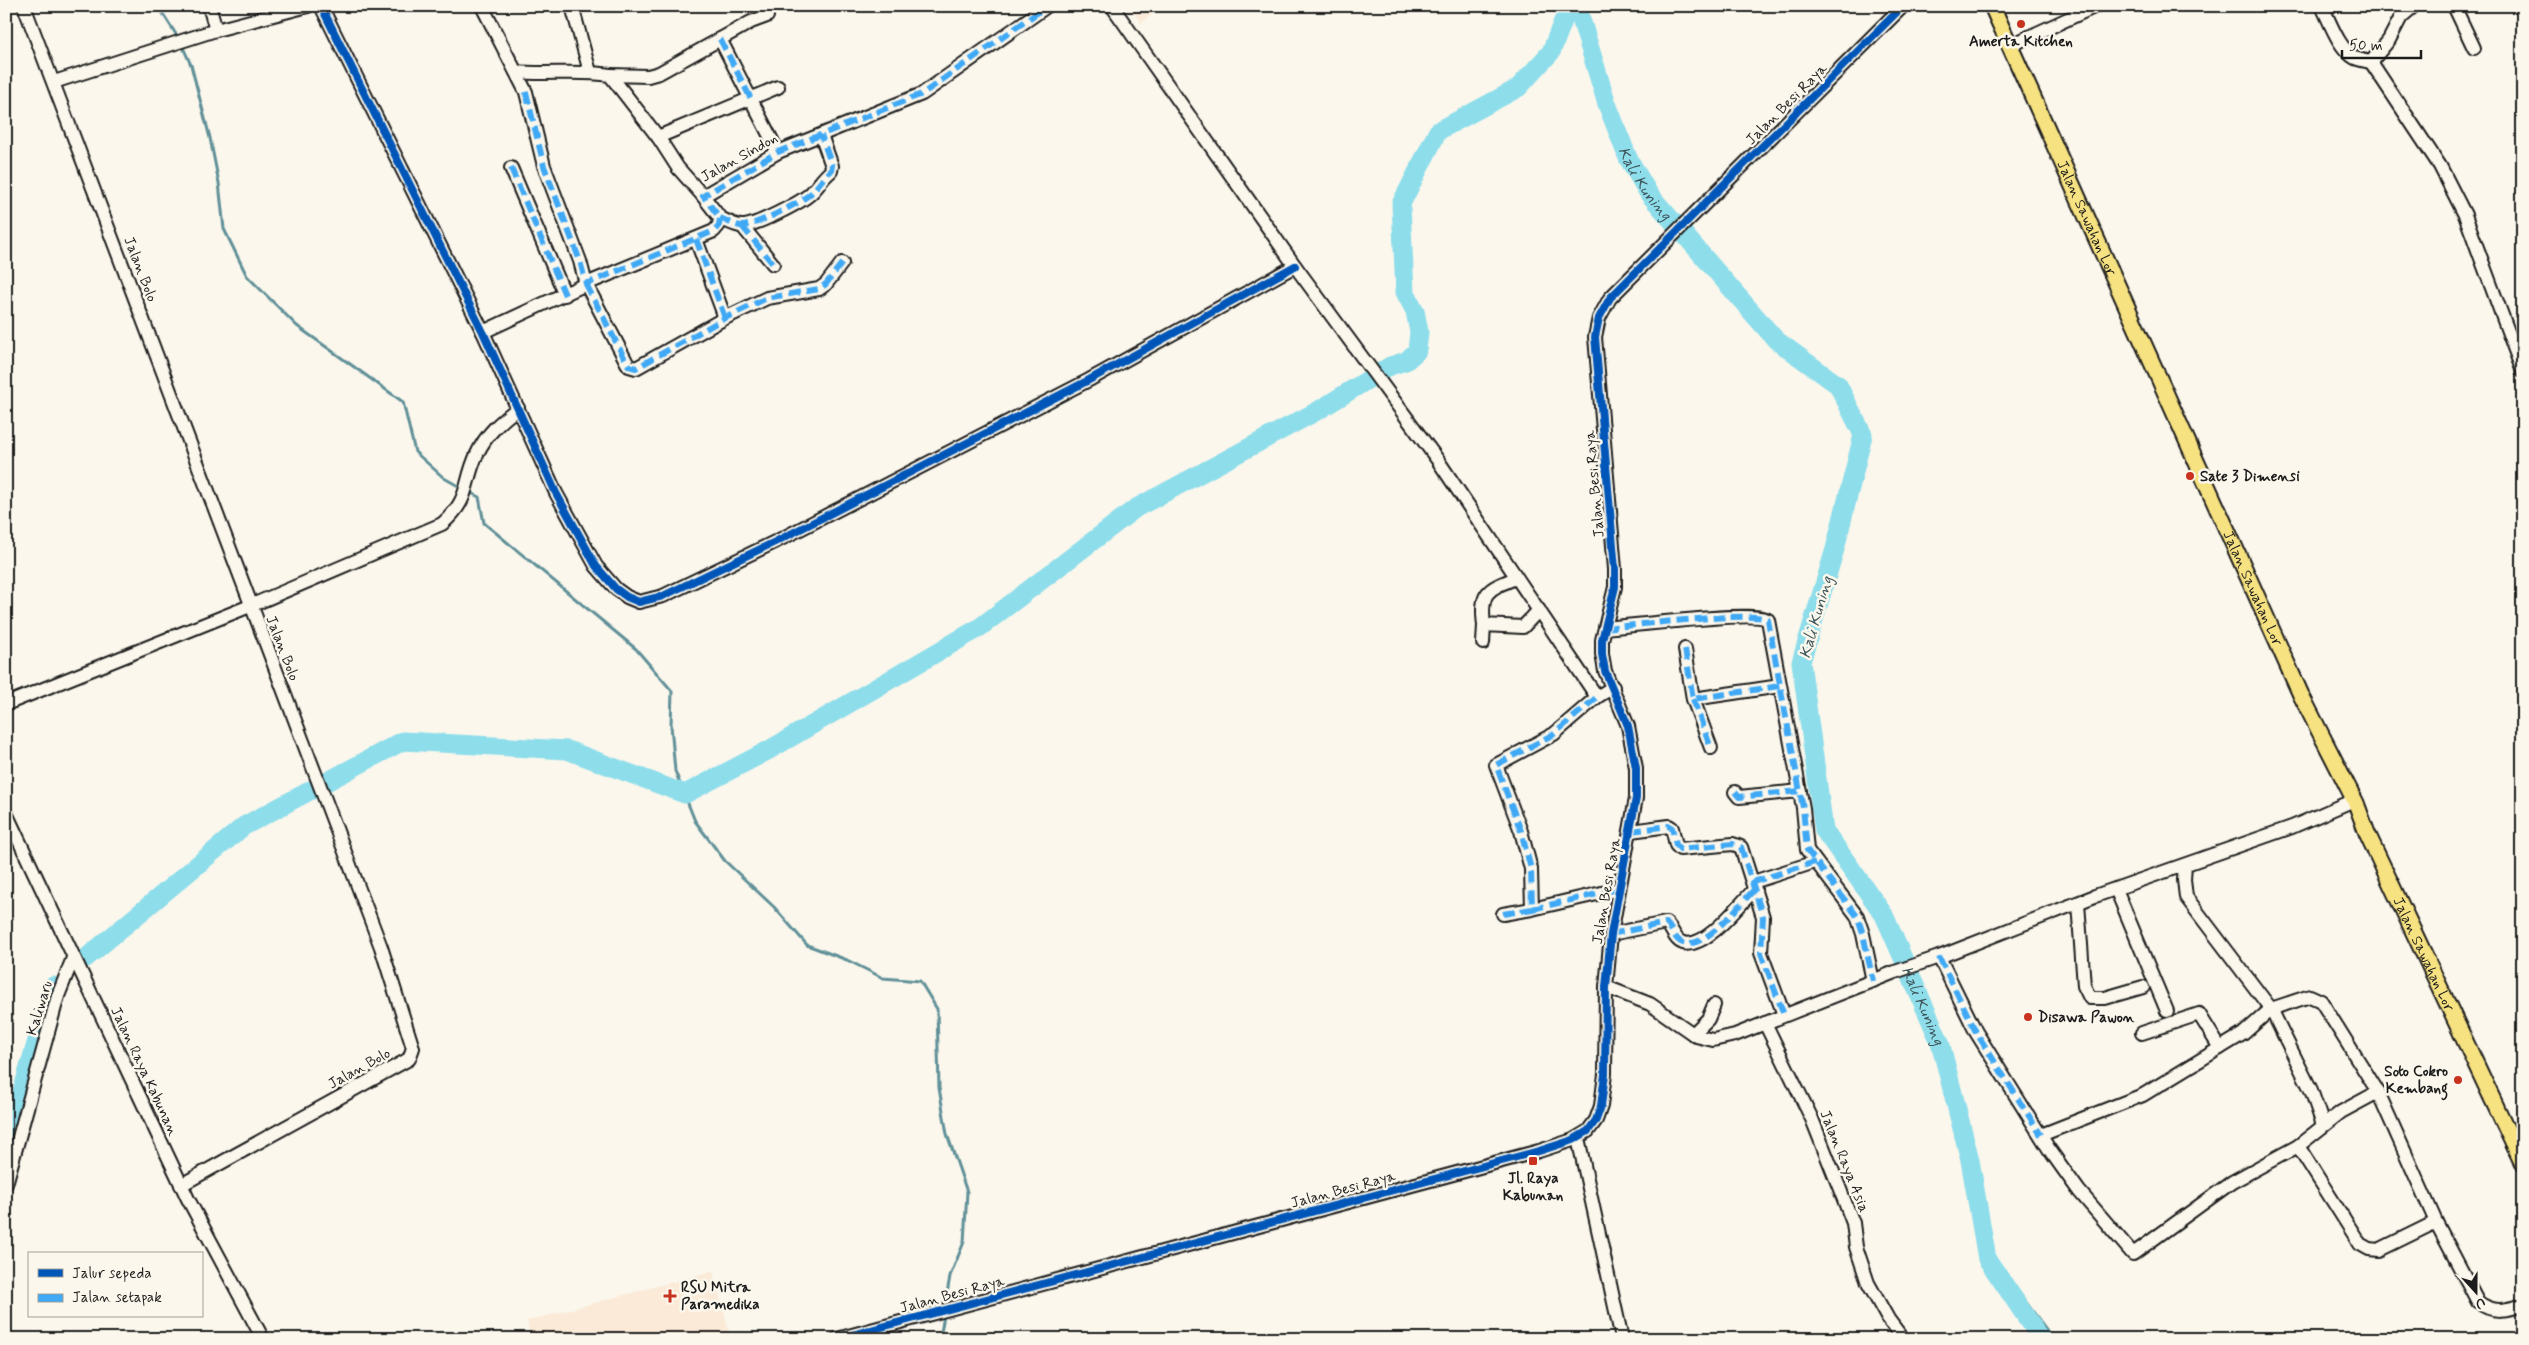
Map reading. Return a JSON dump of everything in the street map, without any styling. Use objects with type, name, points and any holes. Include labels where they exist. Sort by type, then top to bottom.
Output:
[{"type":"main road","name":"Jalan Sawahan Lor","points":[[1992,6],[2301,695],[2354,800],[2367,833],[2523,1164]]},
{"type":"street","name":"Jalan Bolo","points":[[24,6],[250,606],[381,947],[413,1048],[409,1059],[181,1185]]},
{"type":"street","points":[[209,6],[216,30]]},
{"type":"street","points":[[54,82],[216,30],[308,6]]},
{"type":"street","points":[[321,6],[483,332],[556,493],[596,566],[616,590],[638,602],[650,601],[777,541],[1089,380],[1295,266]]},
{"type":"street","points":[[482,6],[526,92],[544,166],[582,266],[586,284],[626,363],[632,368],[641,366],[725,318],[777,295],[819,288],[826,284],[842,263]]},
{"type":"street","points":[[572,6],[590,72]]},
{"type":"street","name":"Jalan Sindon","points":[[720,218],[703,196],[778,152],[922,94],[1048,6]]},
{"type":"street","points":[[1112,6],[1295,266],[1426,443],[1597,697]]},
{"type":"street","name":"Jalan Besi Raya","points":[[837,1339],[1539,1151],[1578,1138],[1588,1131],[1596,1120],[1601,1106],[1605,1074],[1606,986],[1611,934],[1636,798],[1636,768],[1628,726],[1602,654],[1605,628],[1615,587],[1615,569],[1595,337],[1599,318],[1610,298],[1904,6]]},
{"type":"street","points":[[2009,46],[2096,6]]},
{"type":"street","points":[[2322,6],[2342,44],[2355,58],[2371,62],[2440,166],[2465,215],[2523,372]]},
{"type":"street","points":[[2371,62],[2389,40],[2401,17],[2414,6]]},
{"type":"street","points":[[2454,6],[2474,48]]},
{"type":"street","points":[[516,72],[543,75],[590,72],[610,75],[648,76],[659,73],[751,22],[767,16]]},
{"type":"street","points":[[720,39],[778,152]]},
{"type":"street","points":[[526,92],[543,75]]},
{"type":"street","points":[[610,75],[658,137],[678,168],[703,196]]},
{"type":"street","points":[[658,137],[778,87]]},
{"type":"street","points":[[742,226],[800,201],[811,193],[822,178],[831,171],[832,166],[821,135]]},
{"type":"street","points":[[512,168],[565,294]]},
{"type":"street","points":[[483,332],[586,284],[717,229],[720,218],[742,226],[773,264]]},
{"type":"street","points":[[696,239],[725,318]]},
{"type":"street","points":[[6,704],[250,606],[430,530],[453,515],[462,500],[476,456],[489,434],[518,408]]},
{"type":"street","points":[[1483,643],[1482,605],[1487,591],[1516,578]]},
{"type":"street","points":[[1484,625],[1524,626],[1539,610]]},
{"type":"street","points":[[1605,628],[1763,616],[1769,622],[1800,791],[1806,850],[1857,916],[1864,934],[1873,980]]},
{"type":"street","points":[[1685,649],[1693,699],[1711,748]]},
{"type":"street","points":[[1693,699],[1780,686]]},
{"type":"street","points":[[1532,909],[1531,870],[1521,831],[1496,765],[1554,734],[1597,697],[1613,687]]},
{"type":"street","points":[[1735,792],[1739,797],[1800,791]]},
{"type":"street","points":[[1606,986],[1650,1004],[1693,1034],[1713,1040],[1735,1035],[1873,980],[1939,957],[2116,889],[2292,826],[2354,800]]},
{"type":"street","name":"Jalan Raya Kabunan","points":[[6,813],[181,1185],[263,1339]]},
{"type":"street","points":[[1631,832],[1668,826],[1672,828],[1676,846],[1680,849],[1738,845],[1743,851],[1764,925],[1761,953],[1784,1015]]},
{"type":"street","points":[[1611,934],[1666,923],[1676,938],[1682,943],[1689,944],[1716,929],[1754,885],[1815,862]]},
{"type":"street","points":[[2185,865],[2184,888],[2186,897],[2271,1009],[2311,1090],[2323,1125]]},
{"type":"street","points":[[1503,914],[1618,889]]},
{"type":"street","points":[[2116,889],[2166,1011]]},
{"type":"street","points":[[2078,903],[2084,986],[2090,998],[2105,998],[2143,987]]},
{"type":"street","points":[[1939,957],[1976,1032],[2041,1135],[2079,1191],[2133,1254],[2232,1182],[2298,1146],[2341,1112],[2378,1092]]},
{"type":"street","name":"Kaliwaru","points":[[6,1184],[58,996],[73,958]]},
{"type":"street","points":[[2041,1135],[2143,1095],[2243,1034],[2271,1009],[2310,996],[2321,1001],[2378,1092],[2436,1222],[2478,1302],[2489,1309],[2499,1311],[2523,1305]]},
{"type":"street","points":[[1693,1034],[1708,1019],[1714,1005]]},
{"type":"street","points":[[2142,1033],[2199,1014],[2220,1048]]},
{"type":"street","name":"Jalan Raya Asia","points":[[1765,1023],[1812,1119],[1841,1192],[1852,1222],[1856,1247],[1868,1283],[1888,1319],[1903,1339]]},
{"type":"street","points":[[1578,1138],[1622,1339]]},
{"type":"street","points":[[2298,1146],[2360,1244],[2369,1249],[2379,1250],[2436,1222]]},
{"type":"shaded area","points":[[1129,6],[1163,6],[1141,23]]},
{"type":"shaded area","name":"RSU Mitra Paramedika","points":[[713,1271],[731,1339],[531,1339],[527,1321]]},
{"type":"waterway","points":[[158,6],[179,39]]},
{"type":"waterway","name":"Kali Kuning","points":[[1577,6],[1607,104],[1628,158],[1649,194],[1776,340],[1838,385],[1863,435],[1835,549],[1801,662],[1824,830],[1884,915],[1940,1042],[1970,1160],[1987,1259],[2033,1327],[2039,1339]]},
{"type":"waterway","points":[[86,958],[244,826],[403,741],[567,750],[685,794],[769,750],[979,628],[1136,508],[1319,410],[1390,366],[1406,361],[1417,351],[1419,332],[1415,311],[1405,292],[1401,204],[1438,131],[1518,88],[1551,52],[1563,21]]},
{"type":"waterway","points":[[182,45],[191,65],[210,138],[219,183],[224,229],[247,276],[297,326],[403,402],[415,452],[444,478],[462,488]]},
{"type":"waterway","points":[[469,492],[479,497],[484,523],[636,649],[672,691],[671,725],[675,771],[695,821],[725,861],[774,907],[807,945],[847,960],[883,978],[920,981],[937,1009],[939,1088],[947,1134],[967,1192],[964,1242],[950,1276],[945,1306]]},
{"type":"waterway","points":[[6,1146],[53,986]]},
{"type":"waterway","points":[[1990,1248],[1992,1256],[2053,1339]]},
{"type":"waterway","points":[[940,1339],[944,1315]]},
{"type":"marked path","points":[[526,92],[544,166],[580,261],[586,284],[714,231],[719,225],[720,218],[703,196],[778,152],[922,94],[1047,6]]},
{"type":"marked path","points":[[720,39],[751,99]]},
{"type":"marked path","points":[[720,218],[737,225],[748,225],[777,213],[810,194],[831,171],[832,166],[821,135]]},
{"type":"marked path","points":[[511,168],[565,295]]},
{"type":"marked path","points":[[742,226],[773,264]]},
{"type":"marked path","points":[[696,239],[725,318]]},
{"type":"marked path","points":[[586,284],[627,363],[629,366],[636,368],[725,318],[767,298],[819,289],[826,284],[842,263]]},
{"type":"marked path","points":[[1605,628],[1718,618],[1759,617],[1768,620],[1803,808],[1807,850],[1857,916],[1863,934],[1873,981]]},
{"type":"marked path","points":[[1685,649],[1693,699],[1780,686]]},
{"type":"marked path","points":[[1503,914],[1532,909],[1531,869],[1521,831],[1496,765],[1554,734],[1597,697]]},
{"type":"marked path","points":[[1693,699],[1711,748]]},
{"type":"marked path","points":[[1735,792],[1739,797],[1800,791]]},
{"type":"marked path","points":[[1631,831],[1669,826],[1672,828],[1676,845],[1680,849],[1733,844],[1741,847],[1763,917],[1761,953],[1784,1015]]},
{"type":"marked path","points":[[1753,882],[1815,862]]},
{"type":"marked path","points":[[1532,909],[1619,889]]},
{"type":"marked path","points":[[1611,934],[1666,923],[1680,942],[1692,943],[1702,939],[1722,924],[1755,889]]},
{"type":"marked path","points":[[1939,957],[1976,1032],[2041,1135]]},
{"type":"cycle path","points":[[321,6],[483,332],[556,493],[596,566],[616,589],[627,597],[639,602],[663,596],[777,541],[1089,380],[1295,266]]},
{"type":"cycle path","points":[[837,1339],[1539,1151],[1573,1140],[1588,1131],[1596,1120],[1601,1106],[1605,1074],[1606,987],[1611,934],[1636,798],[1636,768],[1628,726],[1605,671],[1602,654],[1602,640],[1615,587],[1615,569],[1595,337],[1599,318],[1610,298],[1903,6]]},
{"type":"place","name":"Amerta Kitchen","points":[[2021,24]]},
{"type":"place","name":"Sate 3 Dimensi","points":[[2190,476]]},
{"type":"place","name":"Disawa Pawon","points":[[2028,1017]]},
{"type":"place","name":"Soto Cokro Kembang","points":[[2458,1080]]},
{"type":"place","name":"Jl. Raya Kabunan","points":[[1533,1161]]},
{"type":"place","name":"RSU Mitra Paramedika","points":[[670,1296]]}]
